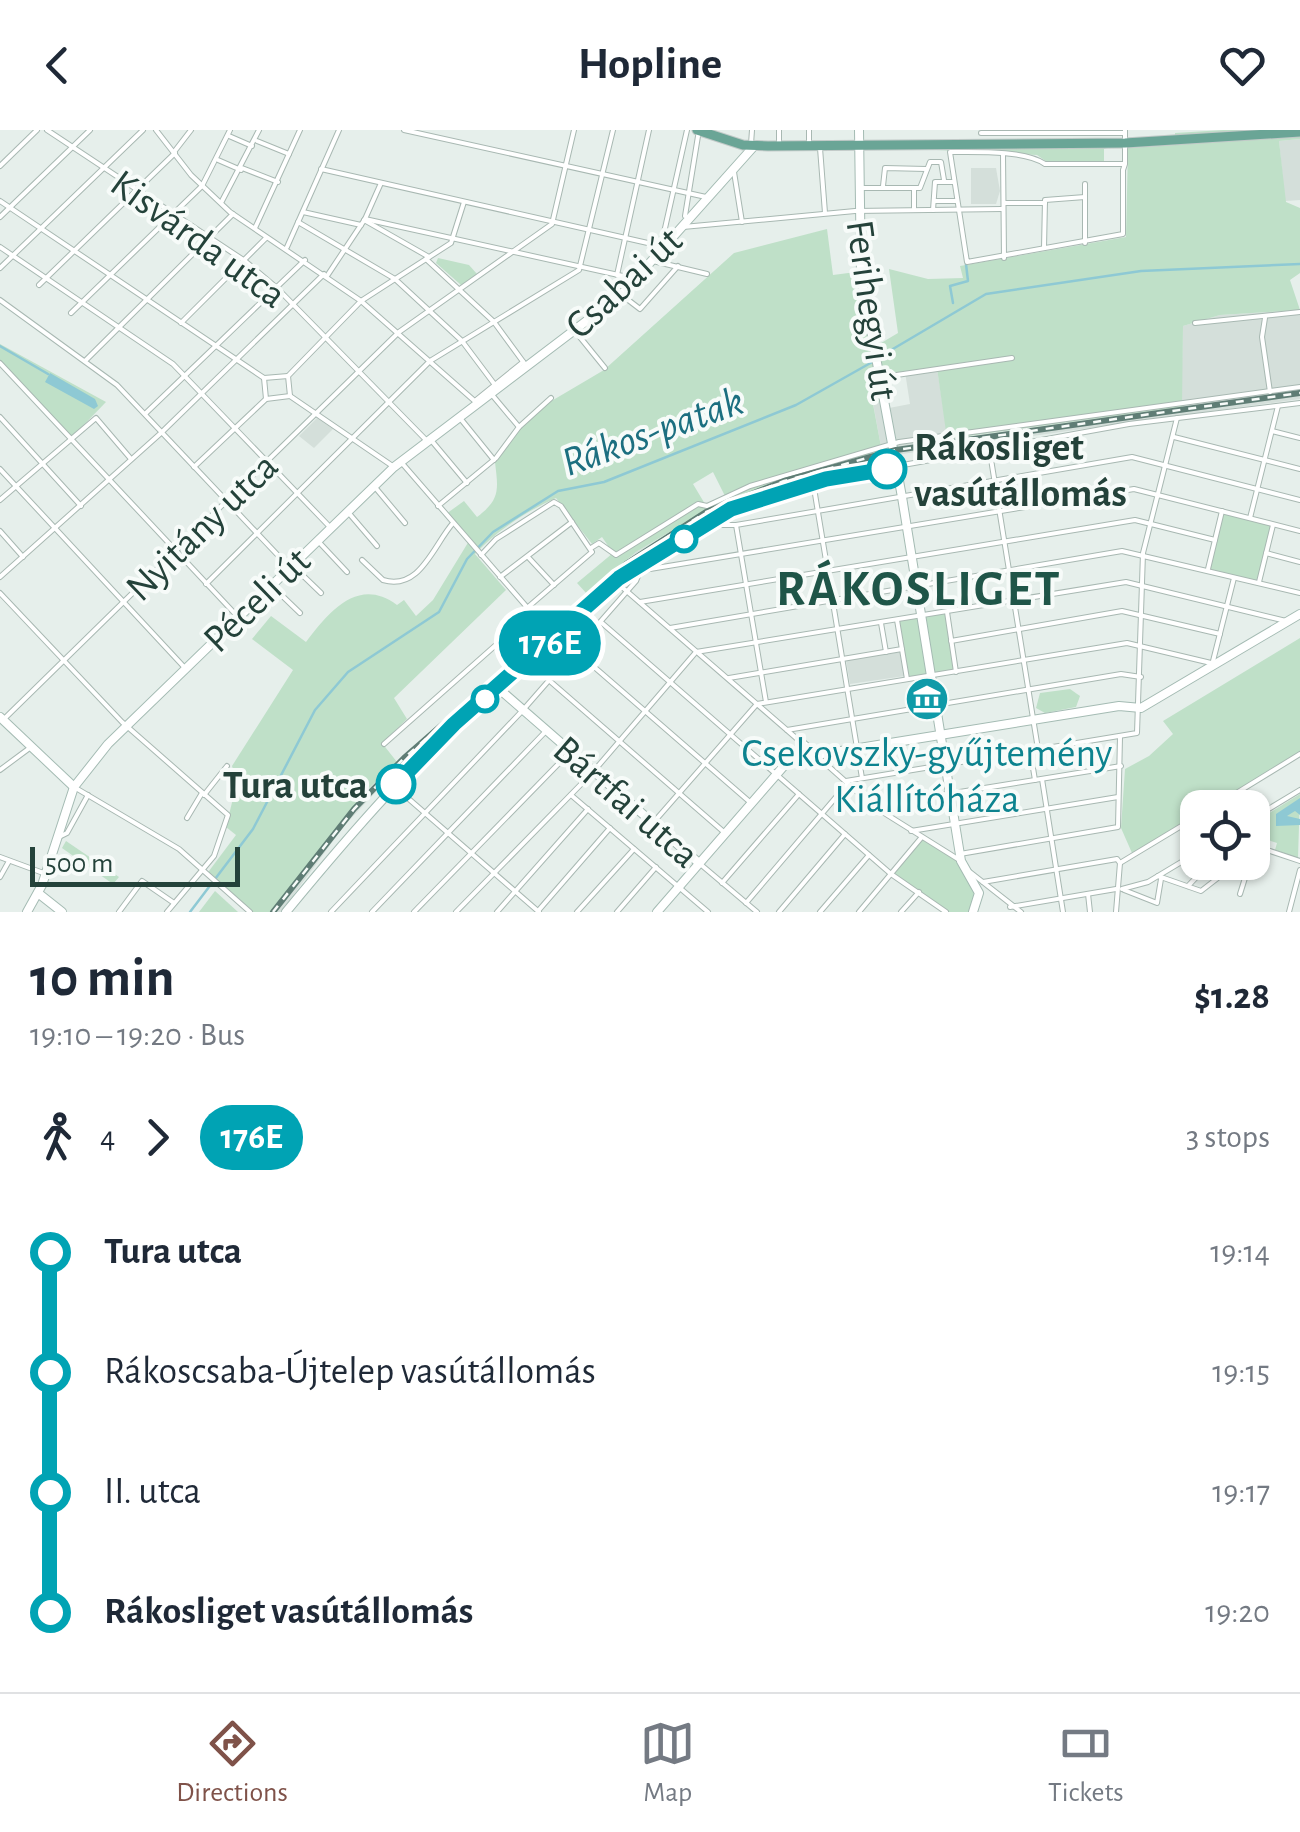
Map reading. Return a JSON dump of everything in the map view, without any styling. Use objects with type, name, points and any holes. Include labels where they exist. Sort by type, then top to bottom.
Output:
[{"type":"main road","points":[[700,130],[748,148],[775,144],[816,149],[858,144],[968,147],[981,135],[1300,132]]},
{"type":"street","points":[[0,166],[38,130]]},
{"type":"street","name":"Kisvárda utca","points":[[47,130],[245,261],[277,288],[467,483]]},
{"type":"street","points":[[1,216],[90,130]]},
{"type":"street","points":[[0,268],[143,130]]},
{"type":"street","points":[[156,130],[202,186],[233,214],[362,301],[476,402]]},
{"type":"street","points":[[39,285],[175,153],[191,130]]},
{"type":"street","points":[[220,202],[242,169],[259,130]]},
{"type":"street","points":[[255,228],[300,130]]},
{"type":"street","points":[[287,247],[339,130]]},
{"type":"street","points":[[404,130],[708,198]]},
{"type":"street","points":[[553,222],[574,130]]},
{"type":"street","points":[[206,584],[430,362],[580,268],[613,130]]},
{"type":"street","points":[[617,275],[650,130]]},
{"type":"street","points":[[321,169],[663,247],[687,130]]},
{"type":"street","points":[[684,216],[700,130]]},
{"type":"street","points":[[752,130],[748,148],[775,144],[779,130]]},
{"type":"street","points":[[809,130],[816,149],[825,213]]},
{"type":"street","name":"Ferihegyi út","points":[[859,130],[859,265],[897,467],[961,857],[979,900]]},
{"type":"street","points":[[71,314],[202,186],[229,133],[290,154]]},
{"type":"street","points":[[981,135],[1125,135],[1123,234],[967,262],[950,152],[968,147],[1035,158],[1045,164],[1124,164]]},
{"type":"street","name":"Csabai út","points":[[493,389],[622,294],[748,148]]},
{"type":"street","points":[[1004,154],[1004,258]]},
{"type":"street","points":[[217,160],[278,182]]},
{"type":"street","points":[[858,188],[924,185],[930,162],[941,162],[944,180]]},
{"type":"street","points":[[733,168],[742,222]]},
{"type":"street","points":[[883,188],[882,170],[926,169]]},
{"type":"street","points":[[905,171],[905,188]]},
{"type":"street","points":[[934,210],[934,185],[944,180],[954,182]]},
{"type":"street","points":[[0,577],[109,482],[326,275],[364,221],[381,183]]},
{"type":"street","points":[[1085,243],[1086,184]]},
{"type":"street","points":[[914,188],[914,210]]},
{"type":"street","points":[[1044,250],[1045,203],[1050,197],[1085,197]]},
{"type":"street","points":[[934,201],[957,202]]},
{"type":"street","points":[[0,202],[264,378],[288,376],[362,301],[455,239],[464,202]]},
{"type":"street","points":[[683,227],[825,213],[958,210],[1045,203]]},
{"type":"street","points":[[302,212],[455,239],[636,279]]},
{"type":"street","points":[[85,361],[233,214]]},
{"type":"street","points":[[364,221],[428,258],[494,322],[525,365]]},
{"type":"street","points":[[298,222],[396,279],[462,341],[518,427]]},
{"type":"street","name":"Nyitány utca","points":[[1,719],[227,503],[398,332],[553,222]]},
{"type":"street","points":[[181,322],[268,236]]},
{"type":"street","points":[[0,247],[118,326],[184,377],[328,525]]},
{"type":"street","points":[[144,414],[305,260]]},
{"type":"street","points":[[653,262],[706,274]]},
{"type":"street","points":[[622,294],[640,309],[678,266]]},
{"type":"street","points":[[0,300],[117,386],[257,534],[322,593]]},
{"type":"street","points":[[1195,324],[1300,312]]},
{"type":"street","points":[[1266,316],[1262,337],[1270,392]]},
{"type":"street","points":[[575,331],[605,368]]},
{"type":"street","points":[[880,377],[1012,358]]},
{"type":"street","points":[[0,363],[238,617]]},
{"type":"street","points":[[288,376],[290,396]]},
{"type":"street","points":[[264,378],[266,399]]},
{"type":"street","points":[[611,555],[698,504],[707,506],[750,486],[892,444],[1300,387]]},
{"type":"street","name":"Péceli út","points":[[27,912],[46,874],[74,787],[126,726],[397,464],[493,389]]},
{"type":"street","points":[[194,467],[266,399],[290,396],[397,464],[530,610],[751,804]]},
{"type":"street","points":[[438,506],[494,460],[518,427],[551,398]]},
{"type":"street","points":[[286,912],[393,786],[454,724],[558,636],[615,581],[731,509],[813,482],[1177,418],[1300,403]]},
{"type":"street","points":[[1250,518],[1278,406]]},
{"type":"street","points":[[0,417],[81,506]]},
{"type":"street","points":[[0,500],[96,418],[132,459]]},
{"type":"street","points":[[460,418],[494,460]]},
{"type":"street","points":[[746,903],[847,782],[1136,733],[1141,708],[1143,553],[1177,418]]},
{"type":"street","points":[[1272,431],[1300,438]]},
{"type":"street","points":[[1173,437],[1300,469]]},
{"type":"street","points":[[989,451],[1038,749]]},
{"type":"street","points":[[708,524],[736,524],[1132,457],[1300,500]]},
{"type":"street","points":[[0,469],[185,668]]},
{"type":"street","points":[[813,482],[862,778]]},
{"type":"street","points":[[374,486],[406,523]]},
{"type":"street","points":[[640,568],[1134,489],[1300,532]]},
{"type":"street","points":[[480,554],[496,539],[554,502],[591,550]]},
{"type":"street","points":[[347,511],[377,546]]},
{"type":"street","points":[[1208,569],[1222,512]]},
{"type":"street","points":[[640,602],[1136,520],[1215,540]]},
{"type":"street","points":[[500,578],[572,522]]},
{"type":"street","points":[[362,560],[383,580],[405,580],[418,574],[454,524]]},
{"type":"street","points":[[736,524],[766,702]]},
{"type":"street","points":[[1260,582],[1273,524]]},
{"type":"street","points":[[0,531],[22,557]]},
{"type":"street","points":[[317,540],[347,572]]},
{"type":"street","points":[[384,744],[599,543],[611,555],[611,563]]},
{"type":"street","points":[[670,628],[1122,551],[1300,593]]},
{"type":"street","points":[[1266,553],[1300,562]]},
{"type":"street","points":[[528,557],[554,585]]},
{"type":"street","points":[[331,912],[549,681],[627,591],[640,568]]},
{"type":"street","points":[[1212,664],[1234,576]]},
{"type":"street","points":[[615,581],[873,806],[921,838],[961,857],[1118,827],[1120,736]]},
{"type":"street","points":[[456,912],[593,772],[696,652],[1126,582],[1288,621]]},
{"type":"street","points":[[271,585],[300,613]]},
{"type":"street","points":[[0,593],[126,726],[228,817],[220,844],[202,872],[167,912]]},
{"type":"street","points":[[951,641],[1122,611],[1220,634]]},
{"type":"street","points":[[947,612],[956,672]]},
{"type":"street","points":[[816,755],[1119,706],[1141,708],[1300,614]]},
{"type":"street","points":[[898,620],[907,679]]},
{"type":"street","points":[[600,622],[891,874],[944,911]]},
{"type":"street","points":[[881,623],[886,652]]},
{"type":"street","points":[[653,824],[757,704],[1127,643],[1212,664]]},
{"type":"street","points":[[727,678],[902,649]]},
{"type":"street","points":[[787,730],[1122,674],[1141,677]]},
{"type":"street","points":[[549,681],[725,834]]},
{"type":"street","name":"Bártfai utca","points":[[498,688],[757,912]]},
{"type":"street","points":[[1,719],[74,787],[161,837],[247,910]]},
{"type":"street","points":[[372,912],[546,731]]},
{"type":"street","points":[[657,912],[802,744]]},
{"type":"street","points":[[0,770],[30,747]]},
{"type":"street","points":[[1030,750],[1035,780]]},
{"type":"street","points":[[414,912],[469,851],[570,752]]},
{"type":"street","points":[[1241,790],[1300,754]]},
{"type":"street","points":[[187,818],[226,766]]},
{"type":"street","points":[[873,806],[1120,766]]},
{"type":"street","points":[[1042,779],[1063,912]]},
{"type":"street","points":[[393,786],[538,912],[610,828]]},
{"type":"street","points":[[1270,808],[1300,790]]},
{"type":"street","name":"Péceli út","points":[[58,835],[67,833],[88,794]]},
{"type":"street","points":[[571,794],[679,887],[700,910],[708,912]]},
{"type":"street","points":[[722,884],[800,794]]},
{"type":"street","points":[[911,831],[1118,797]]},
{"type":"street","points":[[498,912],[588,809]]},
{"type":"street","points":[[1120,862],[1180,827]]},
{"type":"street","points":[[779,912],[845,834]]},
{"type":"street","points":[[859,912],[921,838]]},
{"type":"street","points":[[577,912],[634,848]]},
{"type":"street","points":[[1270,853],[1300,861]]},
{"type":"street","points":[[820,912],[869,855]]},
{"type":"street","points":[[0,857],[46,874]]},
{"type":"street","points":[[985,884],[1118,858],[1120,862]]},
{"type":"street","points":[[0,877],[9,861]]},
{"type":"street","points":[[1116,912],[1120,862]]},
{"type":"street","points":[[1160,878],[1158,903],[1122,889],[1160,878],[1180,864]]},
{"type":"street","points":[[617,912],[656,867]]},
{"type":"street","points":[[968,870],[1008,909],[1022,912]]},
{"type":"street","points":[[1289,912],[1300,870]]},
{"type":"street","points":[[1160,878],[1201,891],[1215,880]]},
{"type":"street","points":[[1188,886],[1194,880]]},
{"type":"street","points":[[1240,894],[1244,880]]},
{"type":"street","points":[[119,912],[142,881],[174,903]]},
{"type":"street","points":[[973,912],[985,884]]},
{"type":"street","points":[[1008,909],[1116,889]]},
{"type":"street","points":[[901,912],[918,892]]},
{"type":"street","points":[[38,893],[62,912]]},
{"type":"street","points":[[1088,894],[1090,912]]},
{"type":"shaded area","points":[[1300,139],[1300,200],[1285,201],[1279,141]]},
{"type":"shaded area","points":[[971,168],[996,168],[1000,191],[996,204],[971,204]]},
{"type":"shaded area","points":[[1300,310],[1300,399],[887,456],[774,487],[679,531],[602,587],[400,766],[344,826],[281,912],[271,912],[368,789],[636,552],[721,503],[823,466],[882,452],[873,403],[886,400],[889,408],[910,404],[905,372],[937,368],[948,439],[1181,407],[1183,326],[1220,315]]},
{"type":"shaded area","points":[[317,418],[333,429],[314,448],[299,436]]},
{"type":"shaded area","points":[[901,652],[905,676],[850,684],[846,660]]},
{"type":"green space","points":[[1300,130],[1300,139],[1279,141],[1286,202],[1300,208],[1300,273],[1290,280],[1300,310],[1220,315],[1183,326],[1182,407],[947,439],[937,368],[882,376],[886,400],[873,404],[882,452],[823,466],[727,500],[713,472],[693,484],[708,509],[636,552],[587,594],[577,583],[613,553],[602,537],[592,544],[556,498],[545,503],[503,529],[475,554],[506,590],[394,698],[407,719],[382,743],[397,762],[368,789],[271,912],[252,912],[206,875],[236,835],[226,827],[237,782],[232,766],[293,670],[252,639],[271,616],[306,642],[335,609],[357,596],[370,594],[397,605],[404,600],[416,616],[433,600],[469,541],[446,514],[464,501],[477,517],[490,505],[497,487],[495,462],[519,428],[543,406],[604,370],[734,253],[827,229],[833,275],[856,272],[871,349],[898,333],[889,269],[928,279],[963,278],[960,266],[1126,237],[1128,148],[1175,145],[1175,133]]},
{"type":"green space","points":[[916,145],[1118,145],[1104,149],[1104,162],[1047,162],[1037,155],[916,149]]},
{"type":"green space","points":[[438,258],[469,265],[477,274],[461,285],[436,263]]},
{"type":"green space","points":[[0,344],[106,402],[71,438],[0,360]]},
{"type":"green space","points":[[1222,511],[1273,525],[1259,582],[1208,569]]},
{"type":"green space","points":[[947,612],[956,672],[907,679],[897,620]]},
{"type":"green space","points":[[1300,638],[1300,754],[1239,790],[1180,790],[1180,825],[1132,853],[1121,828],[1125,769],[1149,756],[1173,734],[1163,721]]},
{"type":"green space","points":[[1070,689],[1080,696],[1076,707],[1045,713],[1036,708],[1040,693]]},
{"type":"green space","points":[[1300,794],[1298,858],[1275,850],[1277,843],[1270,841],[1270,813]]},
{"type":"green space","points":[[921,838],[961,861],[979,893],[973,912],[946,912],[891,874]]},
{"type":"green space","points":[[66,841],[119,877],[113,884],[62,848]]},
{"type":"green space","points":[[215,891],[238,912],[199,912]]},
{"type":"water","points":[[50,373],[95,399],[98,406],[94,409],[45,382]]},
{"type":"water","points":[[1300,798],[1300,815],[1295,811],[1287,816],[1300,819],[1300,825],[1276,826],[1276,814]]},
{"type":"waterway","points":[[953,303],[950,286],[968,281],[966,264]]},
{"type":"waterway","name":"Rákos-patak","points":[[881,356],[986,294],[1141,271],[1300,264]]},
{"type":"waterway","points":[[0,346],[48,374]]},
{"type":"waterway","name":"Rákos-patak","points":[[190,912],[253,829],[315,710],[348,672],[439,612],[467,559],[493,532],[558,491],[604,482],[796,405],[874,361]]},
{"type":"railway","points":[[273,912],[354,809],[404,758],[626,564],[706,512],[784,481],[896,450],[1300,393]]},
{"type":"bus line","name":"176E","points":[[396,784],[454,724],[619,578],[731,509],[826,479],[887,469]]},
{"type":"place","name":"Rákosliget vasútállomás","points":[[887,469]]},
{"type":"place","name":"Csekovszky-gyűjtemény Kiállítóháza","points":[[927,699]]},
{"type":"place","name":"Tura utca","points":[[396,784]]},
{"type":"district","name":"RÁKOSLIGET","points":[[919,587]]}]
